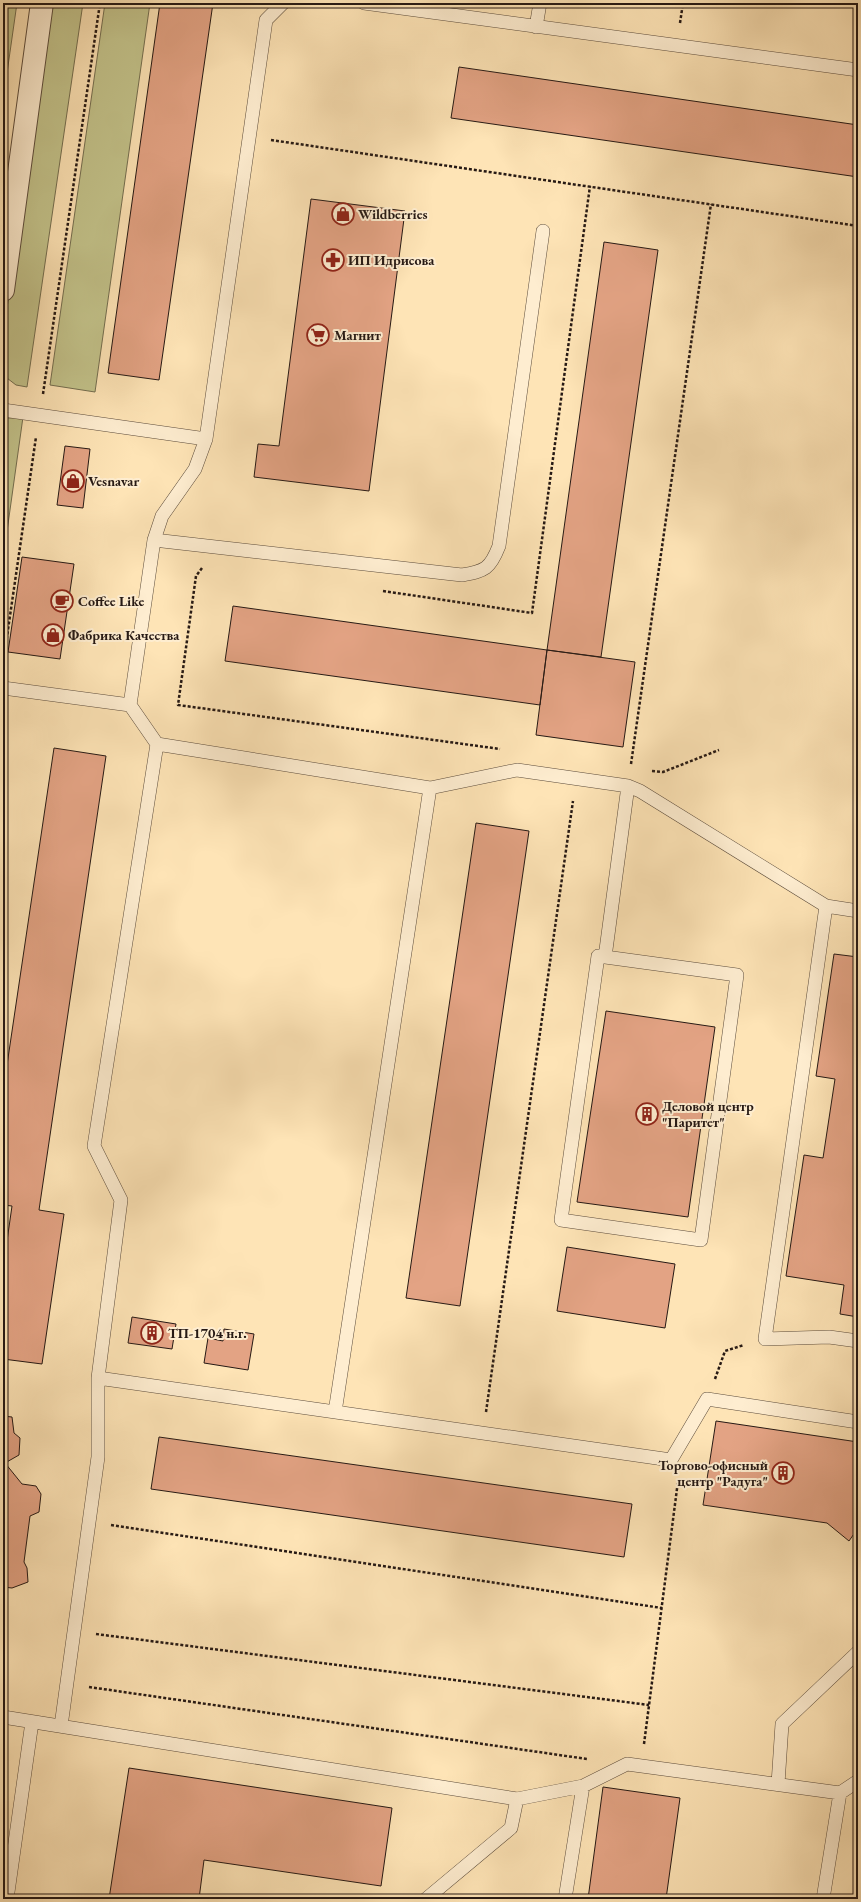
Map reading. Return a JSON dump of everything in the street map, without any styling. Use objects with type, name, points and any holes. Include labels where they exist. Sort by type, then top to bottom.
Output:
[{"type":"street","points":[[3,290],[42,3]]},
{"type":"lane","points":[[61,1726],[98,1457],[98,1378],[121,1200],[94,1146],[157,744],[130,705],[154,540],[162,516],[195,469],[206,439],[266,20],[283,3]]},
{"type":"lane","points":[[364,3],[858,70]]},
{"type":"lane","points":[[536,27],[540,3]]},
{"type":"lane","points":[[154,540],[462,574],[480,572],[493,562],[499,546],[543,231]]},
{"type":"lane","points":[[3,410],[206,439]]},
{"type":"lane","points":[[3,688],[130,705]]},
{"type":"lane","points":[[157,744],[430,788],[517,770],[628,786],[640,791],[826,906],[858,911]]},
{"type":"lane","points":[[605,957],[628,786]]},
{"type":"lane","points":[[335,1412],[430,788]]},
{"type":"lane","points":[[826,906],[765,1339],[829,1337],[858,1341]]},
{"type":"lane","points":[[598,956],[605,957],[737,975],[701,1240],[561,1220],[598,956]]},
{"type":"lane","points":[[98,1378],[671,1460],[708,1399],[858,1422]]},
{"type":"lane","points":[[778,1784],[782,1724],[858,1652]]},
{"type":"lane","points":[[3,1717],[517,1799],[583,1786],[627,1764],[840,1793],[858,1781]]},
{"type":"lane","points":[[7,1899],[32,1722]]},
{"type":"lane","points":[[565,1899],[583,1786]]},
{"type":"lane","points":[[823,1899],[840,1793]]},
{"type":"lane","points":[[426,1899],[511,1828],[517,1799]]},
{"type":"path","points":[[3,664],[100,3]]},
{"type":"path","points":[[250,137],[858,226]]},
{"type":"path","points":[[376,590],[532,613],[590,186]]},
{"type":"path","points":[[628,786],[711,204]]},
{"type":"path","points":[[205,567],[201,568],[196,576],[178,705],[502,750]]},
{"type":"path","points":[[630,768],[663,772],[719,750]]},
{"type":"path","points":[[483,1434],[577,779]]},
{"type":"path","points":[[708,1399],[725,1351],[765,1339]]},
{"type":"path","points":[[641,1766],[679,1475]]},
{"type":"path","points":[[89,1522],[662,1608]]},
{"type":"path","points":[[74,1631],[649,1705]]},
{"type":"path","points":[[67,1683],[627,1764]]},
{"type":"green space","points":[[3,3],[17,3],[3,101]]},
{"type":"green space","points":[[52,3],[83,3],[27,387],[16,385],[3,375],[3,335]]},
{"type":"green space","points":[[105,3],[150,3],[95,392],[50,385]]},
{"type":"green space","points":[[23,417],[3,560],[3,420],[8,418]]},
{"type":"building","points":[[160,3],[213,3],[159,380],[108,373]]},
{"type":"building","points":[[459,67],[858,125],[858,177],[451,118]]},
{"type":"building","points":[[311,199],[405,211],[369,491],[254,477],[258,444],[279,446]]},
{"type":"building","points":[[604,242],[658,250],[601,657],[547,650]]},
{"type":"building","points":[[65,446],[90,449],[83,508],[57,505]]},
{"type":"building","points":[[22,557],[74,564],[60,659],[8,652]]},
{"type":"building","points":[[233,606],[547,650],[540,705],[225,661]]},
{"type":"building","points":[[547,650],[635,662],[623,747],[536,735]]},
{"type":"building","points":[[54,748],[106,756],[39,1210],[64,1214],[42,1364],[3,1359],[3,1269],[12,1206],[3,1205],[3,1092]]},
{"type":"building","points":[[476,823],[529,831],[460,1306],[406,1298]]},
{"type":"building","points":[[834,954],[858,957],[858,1317],[840,1314],[844,1285],[786,1276],[804,1155],[823,1158],[835,1079],[816,1076]]},
{"type":"building","name":"Деловой центр \"Паритет\"","points":[[606,1011],[715,1027],[688,1217],[577,1202]]},
{"type":"building","points":[[567,1247],[675,1264],[665,1328],[557,1311]]},
{"type":"building","name":"ТП-1704 н.г.","points":[[132,1317],[176,1324],[172,1349],[128,1343]]},
{"type":"building","points":[[224,1329],[254,1334],[248,1370],[204,1363],[208,1338],[223,1341]]},
{"type":"building","points":[[3,1416],[12,1417],[14,1433],[20,1438],[19,1455],[5,1463],[22,1484],[36,1486],[41,1494],[39,1512],[30,1516],[24,1562],[27,1568],[28,1582],[12,1588],[3,1587]]},
{"type":"building","name":"Торгово-офисный центр \"Радуга\"","points":[[716,1421],[858,1442],[858,1528],[849,1541],[827,1523],[703,1505]]},
{"type":"building","points":[[159,1437],[632,1504],[624,1557],[151,1489]]},
{"type":"building","points":[[129,1768],[392,1808],[381,1886],[204,1860],[199,1899],[109,1899]]},
{"type":"building","points":[[603,1787],[680,1798],[666,1899],[588,1899]]},
{"type":"place","name":"Wildberries","points":[[343,214]]},
{"type":"place","name":"ИП Идрисова","points":[[333,260]]},
{"type":"place","name":"Магнит","points":[[318,335]]},
{"type":"place","name":"Vesnavar","points":[[73,481]]},
{"type":"place","name":"Coffee Like","points":[[62,601]]},
{"type":"place","name":"Фабрика Качества","points":[[53,635]]},
{"type":"place","name":"Деловой центр \"Паритет\"","points":[[647,1114]]},
{"type":"place","name":"ТП-1704 н.г.","points":[[152,1333]]},
{"type":"place","name":"Торгово-офисный центр \"Радуга\"","points":[[783,1473]]}]
